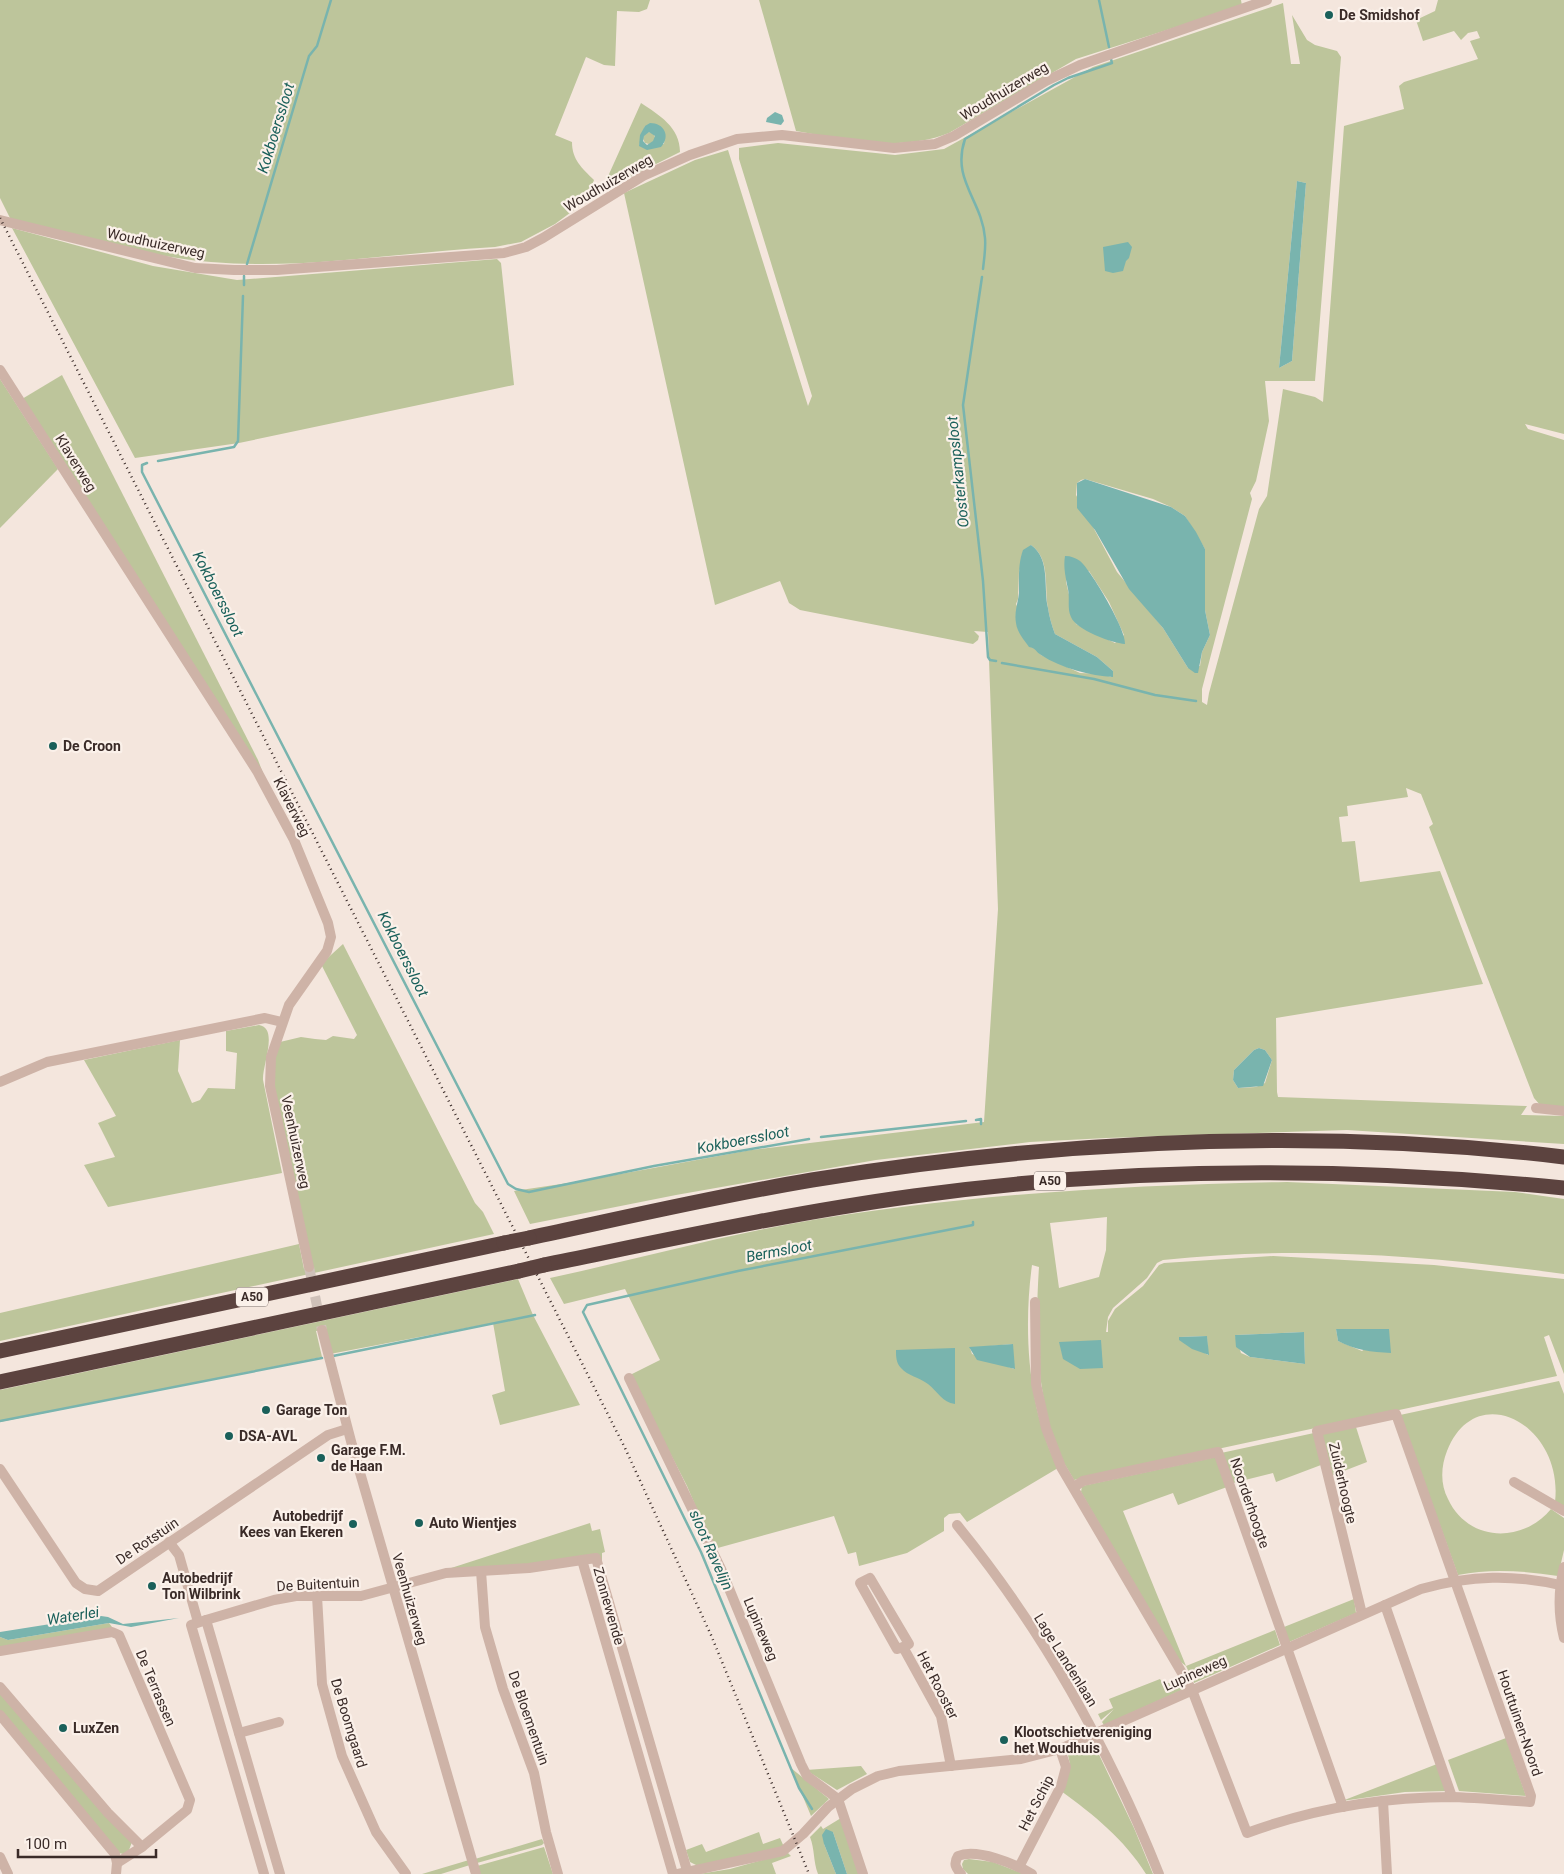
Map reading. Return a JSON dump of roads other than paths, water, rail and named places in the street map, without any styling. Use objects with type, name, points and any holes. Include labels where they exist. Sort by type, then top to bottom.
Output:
[{"type":"highway","name":"A50","points":[[0,1351],[504,1243],[809,1181],[964,1159],[1040,1151],[1177,1143],[1251,1141],[1376,1143],[1564,1157]]},
{"type":"highway","name":"A50","points":[[0,1382],[544,1265],[791,1215],[915,1196],[1042,1182],[1184,1174],[1305,1172],[1474,1179],[1564,1188]]},
{"type":"street","name":"Woudhuizerweg","points":[[0,220],[195,268],[225,270],[276,270],[504,253],[526,247],[543,238],[643,176],[690,154],[737,139],[765,135],[894,148],[935,144],[954,136],[1046,81],[1080,65],[1267,0]]},
{"type":"street","name":"Klaverweg","points":[[0,370],[257,771],[294,840],[328,923],[330,942],[327,951],[289,1005],[282,1022]]},
{"type":"street","points":[[0,1082],[47,1062],[265,1018],[282,1022]]},
{"type":"street","name":"Veenhuizerweg","points":[[282,1022],[271,1058],[269,1078],[309,1267]]},
{"type":"street","points":[[1536,1108],[1564,1111]]},
{"type":"street","points":[[1035,1302],[1034,1361],[1039,1402],[1062,1467],[1192,1690]]},
{"type":"street","name":"Veenhuizerweg","points":[[322,1330],[347,1429],[476,1874]]},
{"type":"street","name":"Lupineweg","points":[[629,1378],[721,1570],[801,1764],[807,1776],[838,1799]]},
{"type":"street","name":"Zuiderhoogte","points":[[1362,1614],[1317,1431],[1396,1414],[1455,1580]]},
{"type":"street","name":"De Rotstuin","points":[[0,1469],[76,1583],[85,1589],[98,1591],[328,1435],[347,1429]]},
{"type":"street","name":"Noorderhoogte","points":[[1074,1487],[1083,1481],[1218,1452],[1286,1648]]},
{"type":"street","points":[[1514,1482],[1564,1511]]},
{"type":"street","name":"Lage Landenlaan","points":[[957,1525],[994,1570],[1095,1734],[1131,1807],[1159,1874]]},
{"type":"street","points":[[169,1542],[179,1556],[202,1621],[280,1874]]},
{"type":"street","name":"Zonnewende","points":[[672,1874],[582,1560],[596,1558],[684,1873]]},
{"type":"street","name":"De Buitentuin","points":[[202,1621],[274,1600],[317,1596],[355,1596],[393,1589],[446,1573],[529,1568],[582,1560]]},
{"type":"street","points":[[1564,1567],[1559,1617],[1564,1638]]},
{"type":"street","name":"De Bloementuin","points":[[481,1571],[485,1627],[503,1690],[534,1773],[544,1826],[558,1874]]},
{"type":"street","name":"Lupineweg","points":[[684,1873],[782,1851],[795,1842],[838,1799],[878,1776],[899,1771],[1021,1759],[1060,1750],[1421,1589],[1455,1580],[1479,1577],[1518,1578],[1562,1585]]},
{"type":"street","name":"Het Rooster","points":[[870,1578],[909,1644],[903,1647],[897,1650],[860,1583],[870,1578]]},
{"type":"street","name":"Houttuinen-Noord","points":[[1192,1690],[1247,1833],[1277,1822],[1343,1807],[1383,1801],[1452,1797],[1530,1802],[1531,1796],[1455,1580]]},
{"type":"street","name":"De Boomgaard","points":[[317,1596],[322,1684],[342,1756],[376,1832],[406,1874]]},
{"type":"street","points":[[1385,1605],[1452,1797]]},
{"type":"street","points":[[202,1621],[191,1625],[264,1874]]},
{"type":"street","name":"De Terrassen","points":[[0,1651],[112,1632],[118,1635],[190,1800],[187,1810],[116,1869]]},
{"type":"street","name":"Het Rooster","points":[[903,1647],[941,1716],[951,1766]]},
{"type":"street","points":[[1286,1648],[1343,1807]]},
{"type":"street","points":[[0,1687],[108,1813],[142,1847]]},
{"type":"street","name":"De Terrassen","points":[[0,1715],[115,1854],[116,1869]]},
{"type":"street","points":[[238,1733],[279,1722]]},
{"type":"street","name":"Het Schip","points":[[1018,1867],[1061,1786],[1066,1767],[1060,1750]]},
{"type":"street","points":[[838,1799],[863,1874]]},
{"type":"street","points":[[1383,1801],[1387,1874]]},
{"type":"street","points":[[961,1874],[957,1869],[955,1860],[962,1854],[997,1858],[1032,1874]]},
{"type":"street","points":[[0,1857],[8,1874]]},
{"type":"water","points":[[775,112],[782,115],[784,121],[781,125],[766,122],[767,118]]},
{"type":"water","points":[[650,123],[659,125],[662,128],[666,135],[661,147],[647,150],[639,146],[640,135],[645,126]],"holes":[[[649,132],[655,136],[653,141],[647,145],[643,141],[644,136]]]},
{"type":"water","points":[[1297,181],[1306,183],[1292,361],[1279,368]]},
{"type":"water","points":[[1128,242],[1132,247],[1123,271],[1113,273],[1105,271],[1103,247]]},
{"type":"water","points":[[1085,479],[1171,507],[1185,516],[1196,532],[1205,549],[1205,610],[1210,635],[1202,652],[1198,673],[1188,668],[1163,628],[1129,589],[1095,530],[1077,508],[1077,483]]},
{"type":"water","points":[[1031,545],[1037,551],[1044,566],[1047,600],[1055,634],[1097,657],[1113,671],[1113,677],[1086,673],[1049,660],[1029,647],[1021,636],[1017,626],[1016,611],[1021,555],[1023,550]]},
{"type":"water","points":[[1065,556],[1073,557],[1080,561],[1092,576],[1115,614],[1125,644],[1095,635],[1074,622],[1069,611]]},
{"type":"water","points":[[1259,1048],[1265,1050],[1272,1060],[1263,1086],[1238,1088],[1233,1080],[1234,1070],[1254,1050]]},
{"type":"water","points":[[1336,1329],[1389,1329],[1391,1353],[1363,1350],[1344,1344],[1338,1341]]},
{"type":"water","points":[[1304,1332],[1305,1364],[1250,1357],[1236,1347],[1235,1335]]},
{"type":"water","points":[[1207,1336],[1209,1355],[1192,1349],[1179,1340],[1179,1337]]},
{"type":"water","points":[[1101,1340],[1103,1368],[1080,1369],[1063,1359],[1059,1342]]},
{"type":"water","points":[[1013,1344],[1015,1369],[977,1360],[969,1347]]},
{"type":"water","points":[[955,1348],[955,1404],[943,1399],[925,1382],[904,1371],[899,1366],[896,1350]]},
{"type":"water","points":[[101,1616],[123,1624],[179,1618],[131,1627],[109,1623],[8,1640],[0,1637],[0,1632]]},
{"type":"water","points":[[826,1829],[833,1832],[847,1874],[836,1874],[822,1835]]},
{"type":"waterway","name":"Kokboerssloot","points":[[247,264],[309,56],[317,46],[331,0]]},
{"type":"waterway","name":"Oosterkampsloot","points":[[1099,0],[1109,47]]},
{"type":"waterway","name":"Oosterkampsloot","points":[[983,269],[985,254],[983,225],[964,178],[962,166],[965,139],[1054,85],[1068,78],[1112,63],[1111,59]]},
{"type":"waterway","name":"Kokboerssloot","points":[[244,276],[244,285]]},
{"type":"waterway","name":"Oosterkampsloot","points":[[982,277],[963,405],[983,581],[988,657],[990,660],[996,661]]},
{"type":"waterway","name":"Kokboerssloot","points":[[158,461],[234,447],[238,441],[243,296]]},
{"type":"waterway","name":"Kokboerssloot","points":[[147,463],[142,465],[142,472],[508,1184],[516,1189],[529,1192],[654,1166],[809,1139]]},
{"type":"waterway","name":"Oosterkampsloot","points":[[1002,663],[1094,679],[1155,695],[1196,701]]},
{"type":"waterway","name":"Kokboerssloot","points":[[976,1120],[981,1119],[981,1124]]},
{"type":"waterway","name":"Kokboerssloot","points":[[821,1137],[966,1121]]},
{"type":"waterway","name":"sloot Ravelijn","points":[[812,1809],[799,1788],[701,1552],[583,1312],[587,1305],[738,1271],[973,1225],[973,1222]]},
{"type":"waterway","points":[[333,1356],[535,1315]]},
{"type":"waterway","points":[[0,1421],[322,1358]]},
{"type":"tunnel","points":[[309,1267],[322,1330]]},
{"type":"railway","points":[[0,218],[625,1448],[711,1635],[809,1874]]},
{"type":"place","name":"De Smidshof","points":[[1329,15]]},
{"type":"place","name":"De Croon","points":[[53,746]]},
{"type":"place","name":"Garage Ton","points":[[266,1410]]},
{"type":"place","name":"DSA-AVL","points":[[229,1436]]},
{"type":"place","name":"Garage F.M. de Haan","points":[[321,1458]]},
{"type":"place","name":"Auto Wientjes","points":[[419,1523]]},
{"type":"place","name":"Autobedrijf Kees van Ekeren","points":[[353,1524]]},
{"type":"place","name":"Autobedrijf Ton Wilbrink","points":[[152,1586]]},
{"type":"place","name":"LuxZen","points":[[63,1728]]},
{"type":"place","name":"Klootschietvereniging het Woudhuis","points":[[1004,1740]]},
{"type":"water label","name":"Bermsloot","points":[[779,1251]]},
{"type":"water label","name":"Waterlei","points":[[73,1616]]}]
